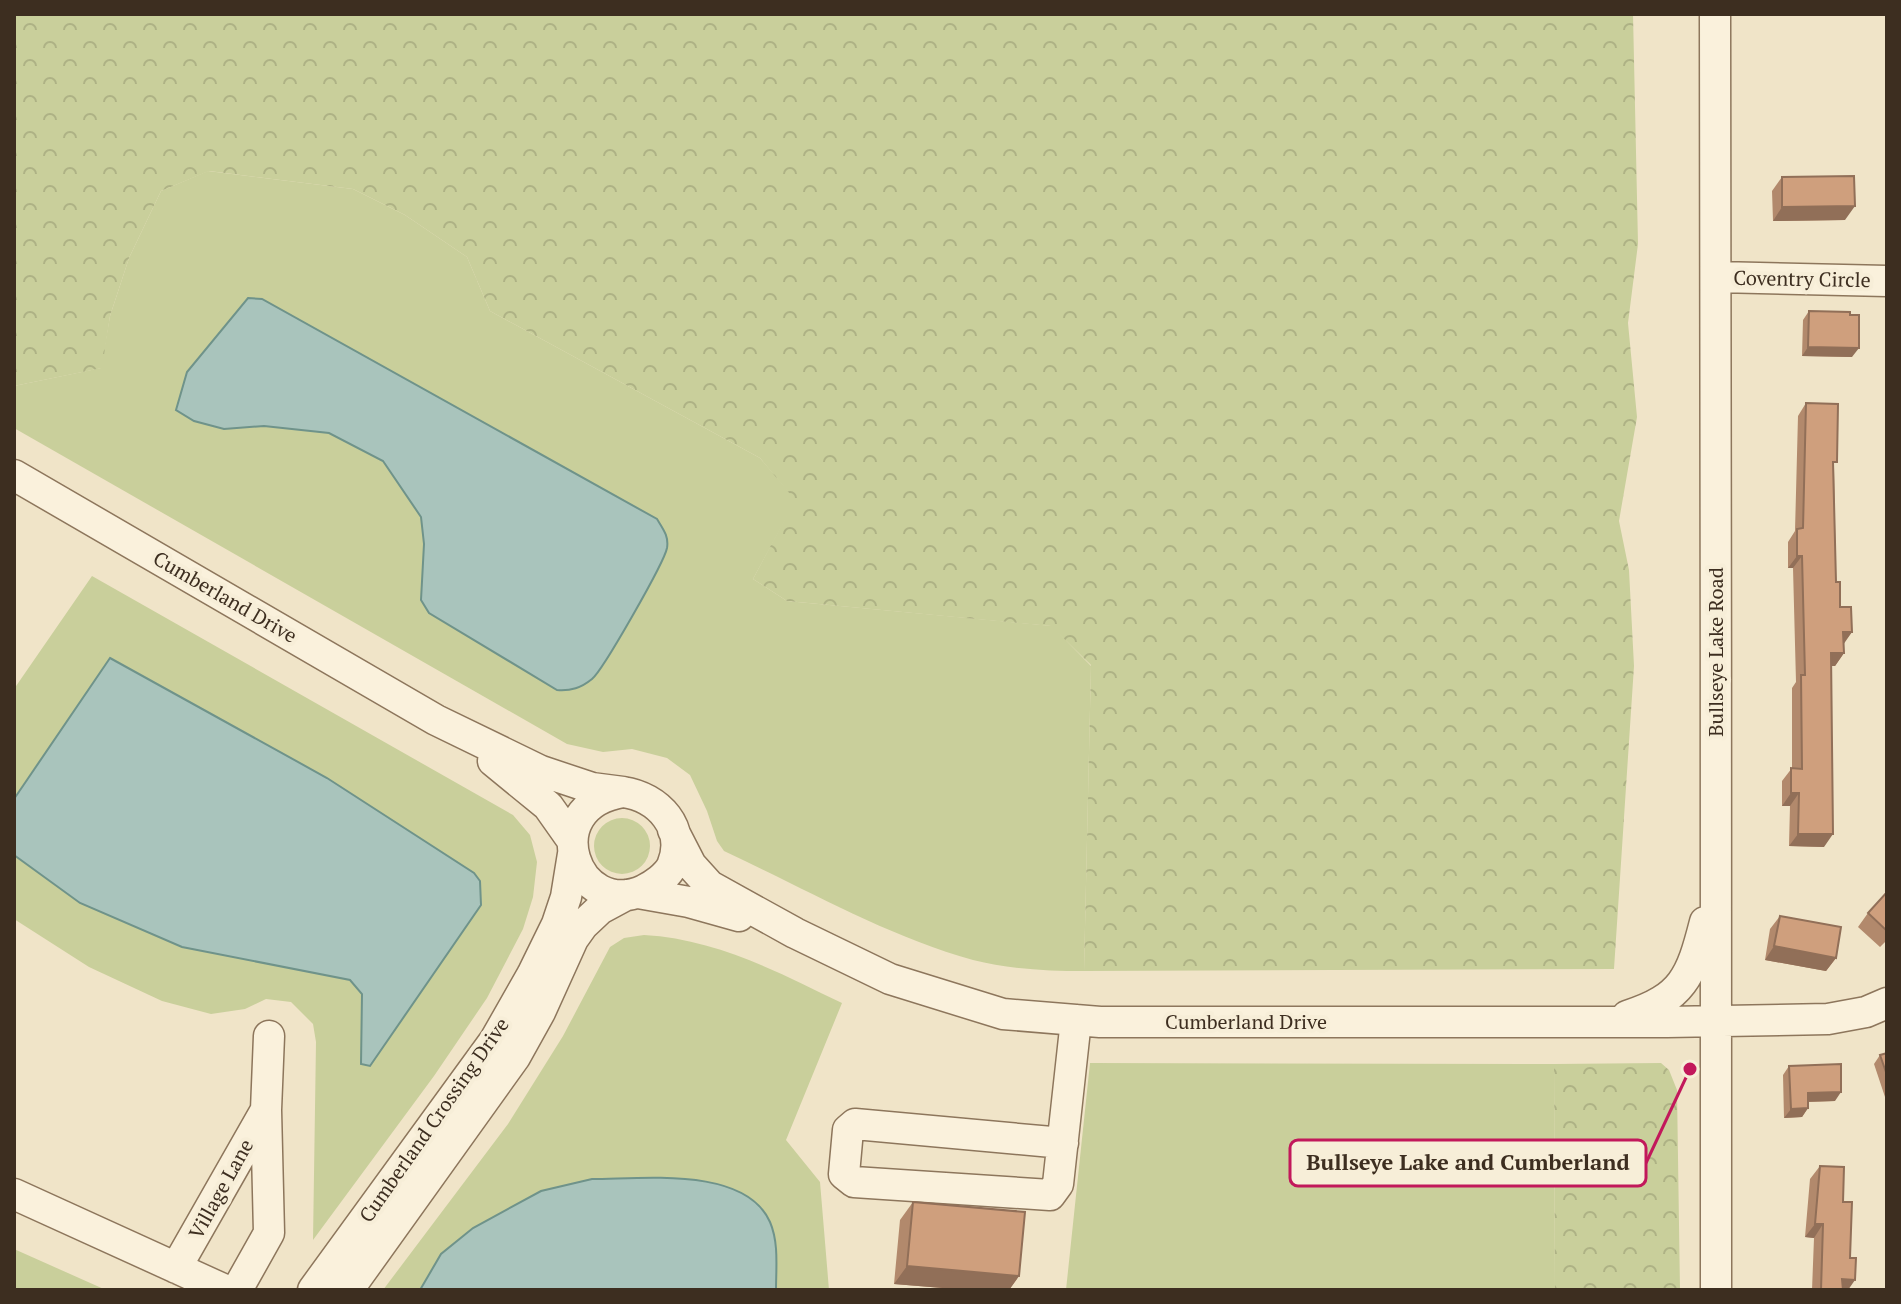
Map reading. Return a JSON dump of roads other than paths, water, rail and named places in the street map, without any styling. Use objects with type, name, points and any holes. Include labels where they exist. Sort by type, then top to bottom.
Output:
[{"type":"street","name":"Bullseye Lake Road","points":[[1715,14],[1716,1290]]},
{"type":"street","name":"Coventry Circle","points":[[1717,277],[1887,281]]},
{"type":"street","name":"Cumberland Drive","points":[[14,475],[436,720],[541,771],[592,788],[623,792]]},
{"type":"street","name":"Cumberland Drive","points":[[436,720],[548,806],[572,847]]},
{"type":"street","points":[[623,792],[640,794],[655,802],[666,814],[673,830],[675,847],[672,867],[652,886],[632,894],[608,893],[596,887],[577,867],[572,847],[575,826],[592,803],[606,795],[623,792]]},
{"type":"street","name":"Cumberland Drive","points":[[673,830],[691,865],[710,886],[795,933],[890,979],[1003,1014],[1100,1022],[1714,1022],[1828,1019],[1866,1012],[1887,1003]]},
{"type":"street","name":"Cumberland Crossing Drive","points":[[313,1290],[495,1040],[557,924],[566,897],[572,847]]},
{"type":"street","points":[[1609,1022],[1655,1007],[1677,991],[1691,968],[1716,877]]},
{"type":"street","name":"Cumberland Drive","points":[[632,894],[692,902],[795,933]]},
{"type":"street","name":"Cumberland Crossing Drive","points":[[348,1290],[515,1057],[540,1012],[573,939],[583,925],[600,909],[632,894]]},
{"type":"street","points":[[1063,1143],[855,1124],[848,1130],[844,1174],[854,1182],[1050,1195],[1058,1184],[1063,1143],[1076,1020]]},
{"type":"street","name":"Village Lane","points":[[237,1290],[269,1233],[266,1110],[269,1036]]},
{"type":"street","name":"Village Lane","points":[[176,1268],[266,1110]]},
{"type":"street","points":[[14,1194],[225,1290]]},
{"type":"water","points":[[248,298],[262,299],[657,519],[667,540],[663,558],[620,638],[592,679],[576,688],[557,690],[429,613],[421,600],[424,544],[421,517],[383,461],[329,433],[264,426],[224,429],[194,421],[176,410],[187,372]]},
{"type":"water","points":[[110,658],[327,778],[474,873],[480,881],[481,905],[370,1066],[361,1064],[362,994],[350,980],[182,947],[80,903],[14,855],[14,799]]},
{"type":"water","points":[[592,1179],[691,1180],[739,1192],[757,1204],[770,1222],[776,1247],[776,1290],[420,1290],[441,1254],[473,1228],[541,1191]]},
{"type":"place","name":"Bullseye Lake and Cumberland","points":[[1690,1069]]}]
